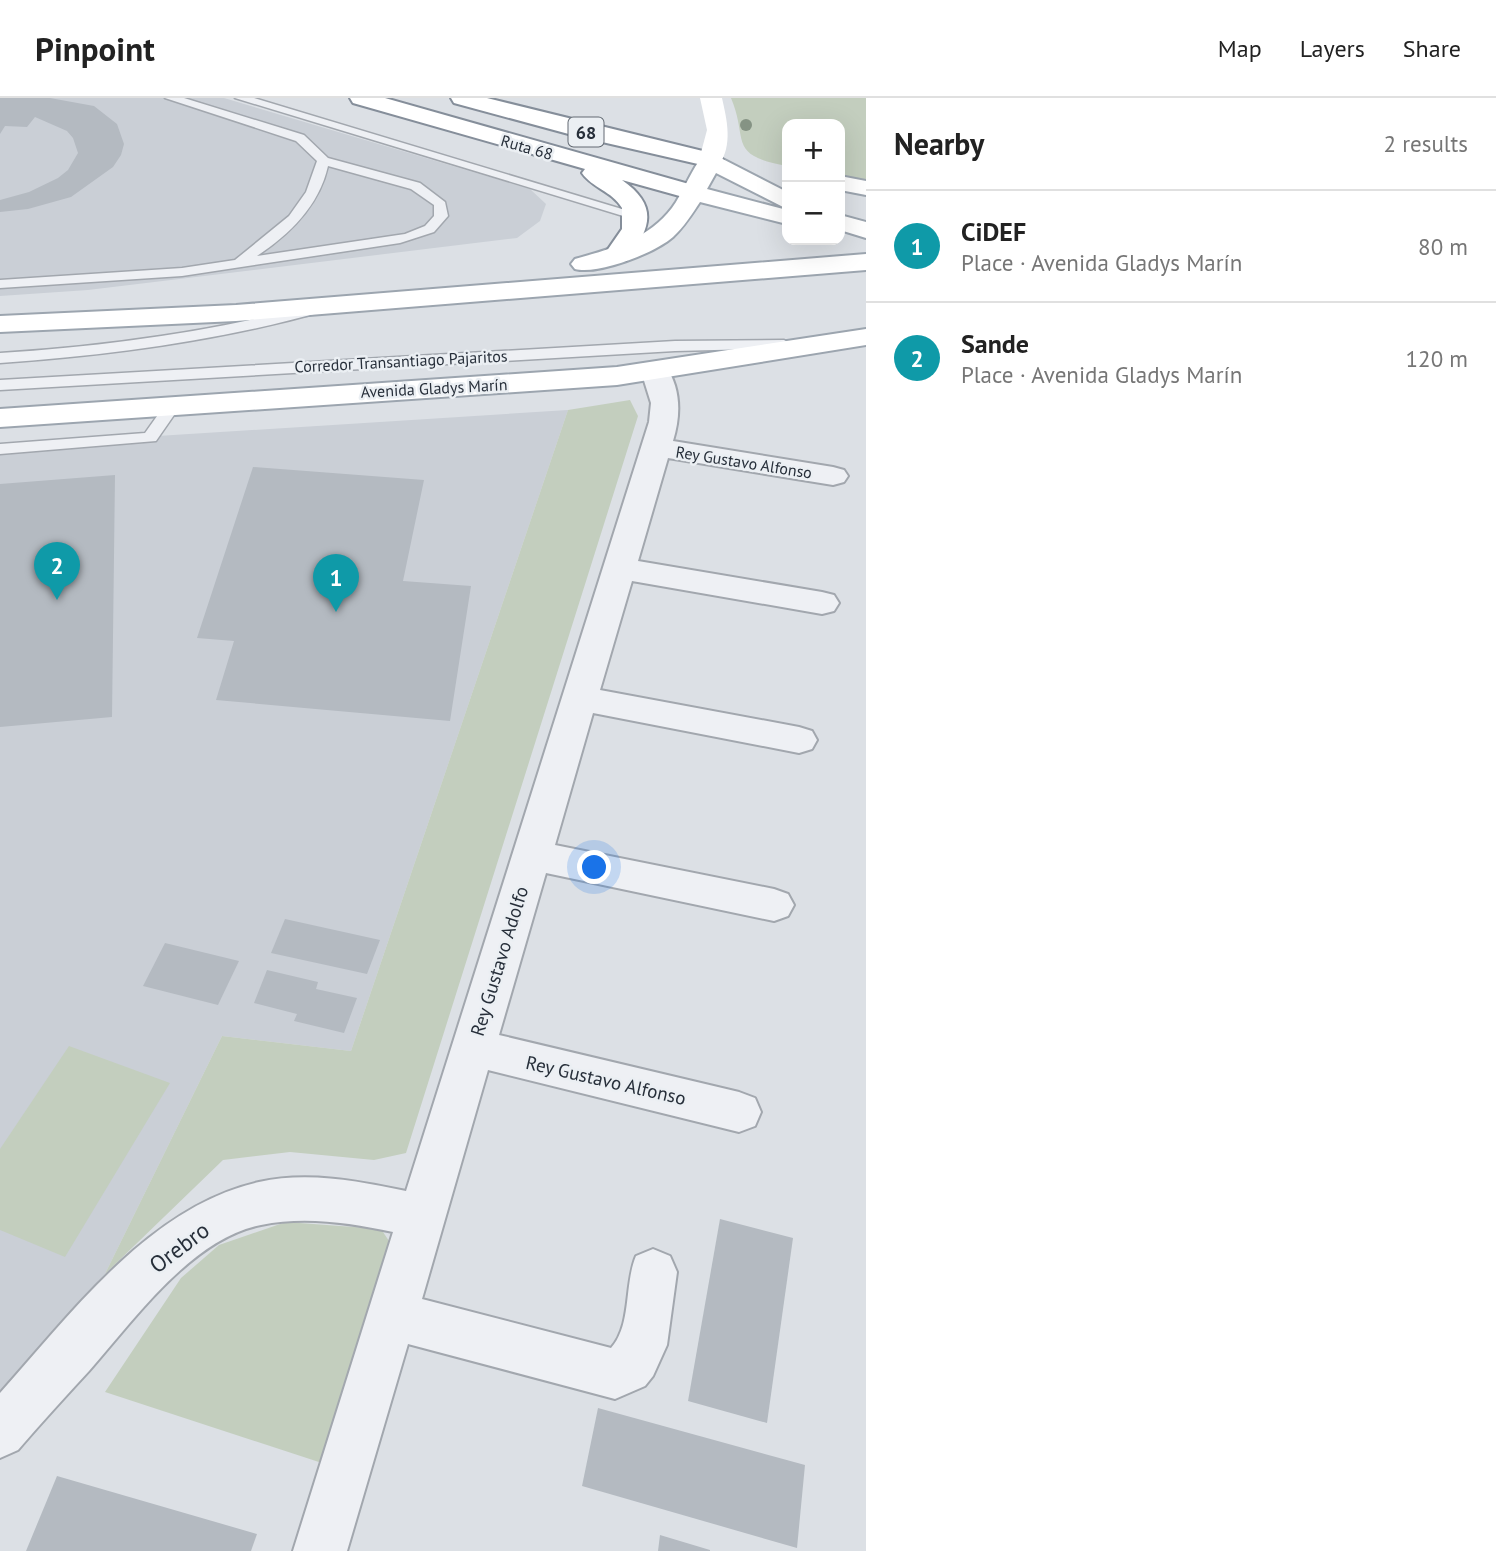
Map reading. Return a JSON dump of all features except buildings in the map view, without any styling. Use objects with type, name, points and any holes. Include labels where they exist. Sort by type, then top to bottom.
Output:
[{"type":"main road","name":"Ruta 68","points":[[361,98],[694,193]]},
{"type":"main road","name":"Ruta 68","points":[[462,98],[593,134],[711,160]]},
{"type":"main road","points":[[393,301],[556,271],[645,245],[671,228],[711,160],[718,130],[711,98]]},
{"type":"main road","points":[[561,156],[620,190],[634,206],[638,216],[634,233],[617,255]]},
{"type":"main road","points":[[711,160],[782,199]]},
{"type":"main road","name":"68","points":[[711,160],[782,173]]},
{"type":"main road","points":[[845,184],[866,188]]},
{"type":"main road","name":"68","points":[[694,193],[782,215]]},
{"type":"main road","points":[[845,224],[866,231]]},
{"type":"main road","points":[[845,229],[866,231]]},
{"type":"main road","points":[[0,324],[326,306],[866,262]]},
{"type":"main road","name":"Avenida Gladys Marín","points":[[0,418],[552,382],[655,370],[866,337]]},
{"type":"street","name":"Rey Gustavo Adolfo","points":[[320,1551],[656,447],[665,411],[655,370]]},
{"type":"street","name":"Rey Gustavo Alfonso","points":[[656,447],[833,477]]},
{"type":"street","points":[[619,568],[822,603]]},
{"type":"street","points":[[579,698],[799,740]]},
{"type":"street","points":[[531,855],[774,905]]},
{"type":"street","name":"Rey Gustavo Alfonso","points":[[473,1048],[739,1112]]},
{"type":"street","name":"Orebro","points":[[0,1432],[150,1267],[207,1224],[257,1203],[309,1199],[337,1199],[423,1217]]},
{"type":"street","points":[[393,1315],[615,1374],[627,1370],[640,1351],[653,1272]]},
{"type":"lane","points":[[0,284],[183,272],[400,239],[424,232],[439,220],[442,206],[438,199],[421,188],[323,161],[311,145],[300,138],[171,98]]},
{"type":"lane","points":[[241,98],[638,216]]},
{"type":"lane","points":[[234,264],[278,234],[294,219],[316,189],[323,161]]},
{"type":"lane","points":[[0,358],[183,341],[254,328],[326,306]]},
{"type":"lane","name":"Corredor Transantiago Pajaritos","points":[[0,384],[675,346],[802,345]]},
{"type":"lane","points":[[0,449],[150,438],[173,405]]},
{"type":"shaded area","points":[[0,98],[224,98],[530,189],[546,204],[540,221],[517,238],[88,290],[0,296]]},
{"type":"shaded area","points":[[568,410],[351,1051],[222,1036],[105,1274],[0,1391],[0,446]]},
{"type":"green space","points":[[731,98],[866,98],[866,180],[845,177],[845,119],[782,119],[782,165],[755,157],[747,151]]},
{"type":"green space","points":[[630,400],[638,416],[406,1153],[374,1160],[290,1152],[223,1160],[105,1274],[222,1036],[351,1051],[568,410]]},
{"type":"green space","points":[[69,1046],[170,1083],[65,1257],[0,1230],[0,1149]]},
{"type":"green space","points":[[286,1222],[381,1229],[391,1244],[325,1464],[105,1392],[181,1278],[219,1245]]},
{"type":"place","name":"Sande","points":[[57,600]]},
{"type":"place","name":"CiDEF","points":[[336,612]]}]
